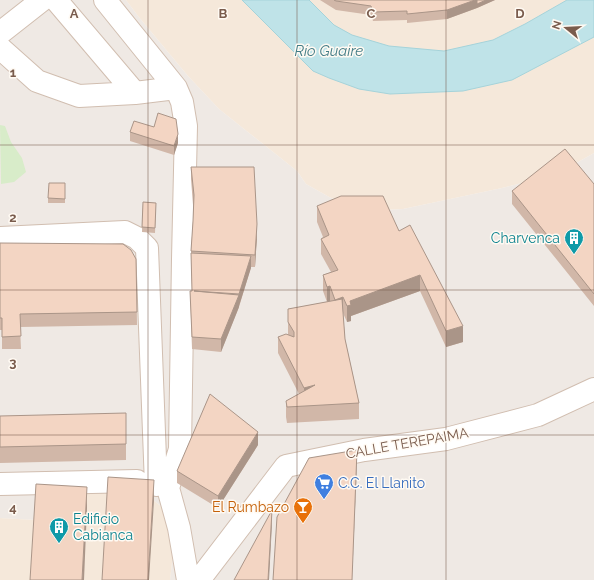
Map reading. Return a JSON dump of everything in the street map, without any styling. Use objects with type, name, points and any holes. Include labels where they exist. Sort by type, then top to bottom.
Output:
[{"type":"street","points":[[0,33],[42,0]]},
{"type":"street","points":[[56,0],[135,93]]},
{"type":"street","points":[[105,0],[176,88],[182,102],[186,126],[180,449],[162,486]]},
{"type":"street","points":[[0,48],[36,81],[79,96],[135,93],[176,88]]},
{"type":"street","points":[[0,238],[125,232],[137,238],[148,248],[162,486],[179,528],[188,580]]},
{"type":"street","name":"CALLE TEREPAIMA","points":[[199,580],[286,466],[364,450],[446,439],[538,415],[594,389]]},
{"type":"street","points":[[0,484],[138,481],[162,486]]},
{"type":"shaded area","points":[[0,0],[126,0],[188,76],[219,109],[297,171],[306,184],[331,198],[359,207],[383,210],[403,209],[502,188],[557,174],[594,153],[594,580],[170,580],[174,545],[168,512],[152,499],[132,491],[72,491],[72,522],[0,518]]},
{"type":"shaded area","points":[[126,0],[594,0],[594,153],[557,174],[502,188],[403,209],[383,210],[359,207],[331,198],[306,184],[297,171],[219,109],[188,76]]},
{"type":"shaded area","points":[[71,491],[131,491],[152,499],[168,512],[174,545],[170,580],[0,580],[0,518],[72,522]]},
{"type":"green space","points":[[0,125],[5,126],[11,142],[22,158],[26,172],[14,182],[1,184]]},
{"type":"water","name":"Río Guaire","points":[[242,0],[309,0],[334,25],[352,35],[389,46],[444,51],[493,40],[567,0],[594,0],[594,37],[512,80],[463,91],[390,94],[359,89],[313,71]]},
{"type":"building","points":[[334,0],[475,0],[447,10],[407,14],[407,11],[373,12],[371,6]]},
{"type":"building","points":[[477,0],[486,0],[477,4]]},
{"type":"building","points":[[158,113],[176,119],[178,134],[174,146],[130,132],[134,121],[154,127]]},
{"type":"building","name":"Charvenca","points":[[565,149],[594,184],[594,294],[512,191]]},
{"type":"building","points":[[191,167],[254,167],[257,224],[255,255],[191,251],[194,195]]},
{"type":"building","points":[[49,183],[65,183],[65,199],[48,198]]},
{"type":"building","points":[[341,196],[383,196],[399,231],[410,225],[463,326],[446,331],[420,275],[350,301],[351,305],[347,306],[343,297],[335,300],[330,286],[327,287],[323,275],[338,270],[321,239],[329,235],[317,206]]},
{"type":"building","points":[[143,202],[156,203],[155,228],[142,227]]},
{"type":"building","points":[[0,243],[123,244],[131,250],[136,259],[137,312],[20,314],[21,336],[2,337],[2,318],[0,318]]},
{"type":"building","points":[[191,253],[251,256],[239,294],[194,291],[239,295],[221,339],[192,337],[190,291],[192,291]]},
{"type":"building","points":[[342,299],[345,339],[359,403],[287,407],[286,401],[315,385],[304,388],[278,337],[286,334],[294,337],[294,332],[288,322],[288,309]]},
{"type":"building","points":[[210,394],[258,432],[218,496],[177,471]]},
{"type":"building","points":[[126,413],[126,444],[0,447],[0,416]]},
{"type":"building","name":"C.C. El Llanito","points":[[357,450],[352,580],[273,580],[277,517],[309,458]]},
{"type":"building","points":[[108,477],[154,480],[148,580],[102,580]]},
{"type":"building","name":"Edificio Cabianca","points":[[36,484],[87,487],[82,580],[30,580]]},
{"type":"building","points":[[272,510],[268,580],[234,580]]},
{"type":"place","name":"Charvenca","points":[[574,255]]},
{"type":"place","name":"C.C. El Llanito","points":[[324,500]]},
{"type":"place","name":"El Rumbazo","points":[[303,524]]},
{"type":"place","name":"Edificio Cabianca","points":[[59,544]]}]
